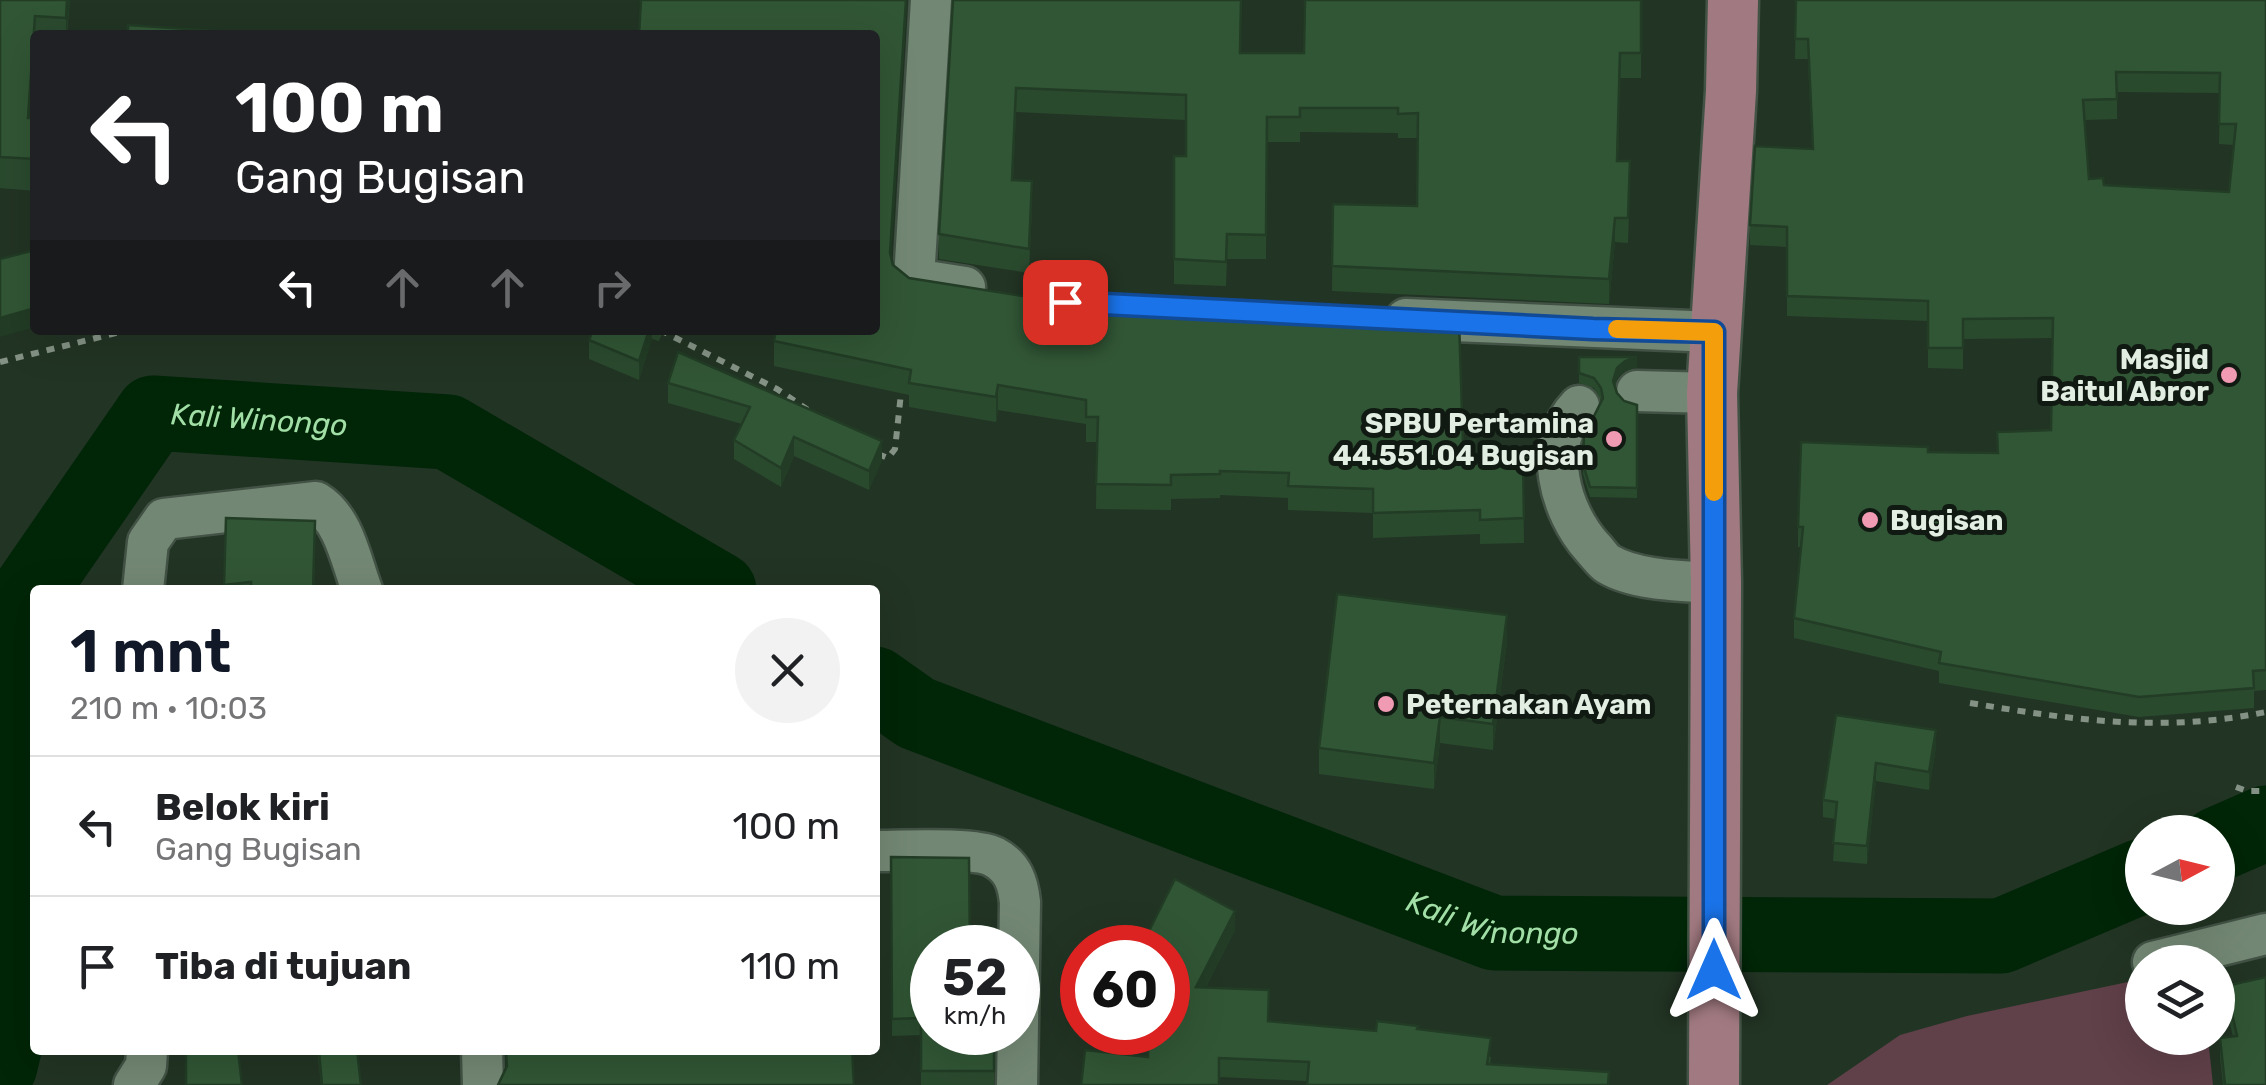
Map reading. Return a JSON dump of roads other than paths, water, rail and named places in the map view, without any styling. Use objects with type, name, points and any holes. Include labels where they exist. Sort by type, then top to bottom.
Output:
[{"type":"main road","points":[[1714,1085],[1716,583],[1712,393],[1733,0]]},
{"type":"street","points":[[932,0],[914,279],[1008,294]]},
{"type":"street","points":[[1378,318],[1714,332]]},
{"type":"street","points":[[1637,391],[1712,393]]},
{"type":"street","points":[[1579,406],[1566,420],[1558,450],[1562,495],[1579,533],[1608,564],[1657,579],[1716,583]]},
{"type":"street","points":[[144,585],[148,542],[164,519],[316,502],[339,528],[360,585]]},
{"type":"street","points":[[880,850],[991,854],[1018,882],[1017,1085]]},
{"type":"street","points":[[2222,945],[2266,934]]},
{"type":"street","points":[[134,1085],[146,1066],[147,1055]]},
{"type":"street","points":[[482,1055],[483,1085]]},
{"type":"waterway","name":"Kali Winongo","points":[[34,585],[153,413],[448,432],[710,585]]},
{"type":"waterway","name":"Kali Winongo","points":[[30,591],[19,607],[30,907]]},
{"type":"waterway","name":"Kali Winongo","points":[[880,688],[916,713],[1494,933],[2001,936],[2125,883]]},
{"type":"waterway","name":"Kali Winongo","points":[[2235,837],[2266,823]]},
{"type":"waterway","name":"Kali Winongo","points":[[0,1066],[30,938]]},
{"type":"place","name":"Masjid Baitul Abror","points":[[2229,375]]},
{"type":"place","name":"SPBU Pertamina 44.551.04 Bugisan","points":[[1614,439]]},
{"type":"place","name":"Bugisan","points":[[1870,520]]},
{"type":"place","name":"Peternakan Ayam","points":[[1386,704]]}]
